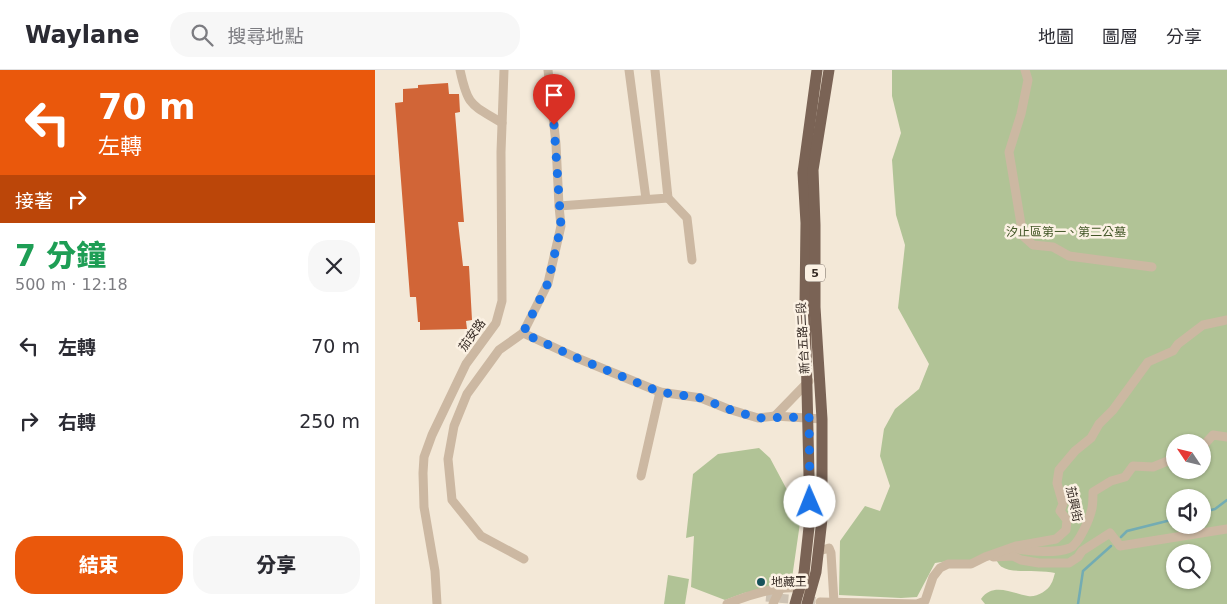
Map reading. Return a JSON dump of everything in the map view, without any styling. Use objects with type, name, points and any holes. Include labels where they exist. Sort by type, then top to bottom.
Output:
[{"type":"main road","name":"新台五路二段","points":[[795,604],[806,590],[819,551],[822,519],[822,419],[813,378],[803,173],[817,70]]},
{"type":"main road","name":"新台五路二段","points":[[807,604],[810,518],[809,417],[813,378],[815,308],[813,170],[829,70]]},
{"type":"street","points":[[460,70],[466,95],[472,104],[502,123]]},
{"type":"street","name":"茄安路","points":[[437,604],[435,571],[424,507],[424,457],[432,435],[466,364],[496,323],[502,301],[502,123],[504,70]]},
{"type":"street","points":[[524,559],[481,536],[452,500],[448,459],[454,426],[467,394],[499,350],[523,333],[548,283],[561,226],[556,144],[548,70]]},
{"type":"street","points":[[629,70],[646,199]]},
{"type":"street","points":[[655,70],[668,198],[687,218],[692,260]]},
{"type":"street","points":[[1025,70],[1028,80],[1021,114],[1009,152],[1023,236],[1033,246],[1053,247],[1069,256],[1152,267]]},
{"type":"street","points":[[559,206],[668,198]]},
{"type":"street","name":"茄興街","points":[[820,602],[917,604],[925,601],[933,577],[940,568],[948,564],[971,564],[1011,548],[1056,539],[1066,530],[1067,520],[1060,511],[1063,504],[1057,483],[1059,470],[1075,451],[1091,438],[1099,424],[1113,410],[1147,362],[1173,351],[1178,344],[1203,325],[1227,320]]},
{"type":"street","points":[[523,333],[577,358],[660,392],[701,398],[758,418],[775,416],[822,419]]},
{"type":"street","points":[[775,416],[813,378]]},
{"type":"street","points":[[641,476],[660,392]]},
{"type":"street","points":[[1211,437],[1213,435],[1227,437]]},
{"type":"street","points":[[1011,548],[1029,551],[1054,551],[1071,547],[1079,539],[1092,508],[1093,492],[1111,481],[1125,477],[1133,466],[1153,467],[1166,462]]},
{"type":"street","points":[[985,557],[1013,556],[1021,560],[1039,563],[1069,563],[1078,557],[1082,550],[1109,534],[1120,546],[1227,529]]},
{"type":"street","points":[[819,551],[829,548],[831,553],[834,602]]},
{"type":"street","points":[[773,604],[780,589]]},
{"type":"street","points":[[729,603],[760,592],[780,589],[806,590]]},
{"type":"street","points":[[729,603],[767,597]]},
{"type":"green space","name":"汐止區第一、第二公墓","points":[[892,70],[1227,70],[1227,604],[985,604],[981,599],[991,591],[1003,590],[1034,596],[1047,589],[1053,580],[1055,573],[1012,570],[1001,567],[997,561],[1002,553],[969,561],[955,560],[935,563],[917,597],[839,595],[840,541],[865,506],[880,511],[890,486],[880,456],[884,429],[895,409],[919,389],[929,364],[898,308],[905,245],[896,215],[892,160],[901,133],[892,96]]},
{"type":"green space","points":[[759,448],[770,458],[801,516],[791,585],[744,593],[725,600],[691,587],[694,536],[686,538],[693,474],[718,454]]},
{"type":"green space","points":[[668,575],[689,579],[685,604],[664,604]]},
{"type":"building","points":[[448,83],[449,94],[459,94],[460,112],[455,113],[464,222],[458,222],[463,266],[469,266],[472,320],[466,321],[467,329],[420,330],[416,297],[410,297],[395,103],[403,102],[403,89],[418,88],[418,85]]},
{"type":"waterway","points":[[1211,510],[1227,500]]},
{"type":"waterway","points":[[1121,537],[1127,531],[1166,521]]},
{"type":"waterway","points":[[1078,604],[1083,571],[1111,546]]},
{"type":"tunnel","points":[[766,597],[820,602]]},
{"type":"place","name":"地藏王","points":[[761,582]]},
{"type":"route","points":[[554,125],[561,226],[548,283],[523,333],[577,358],[660,392],[701,398],[758,418],[775,416],[809,417],[810,502]]}]
